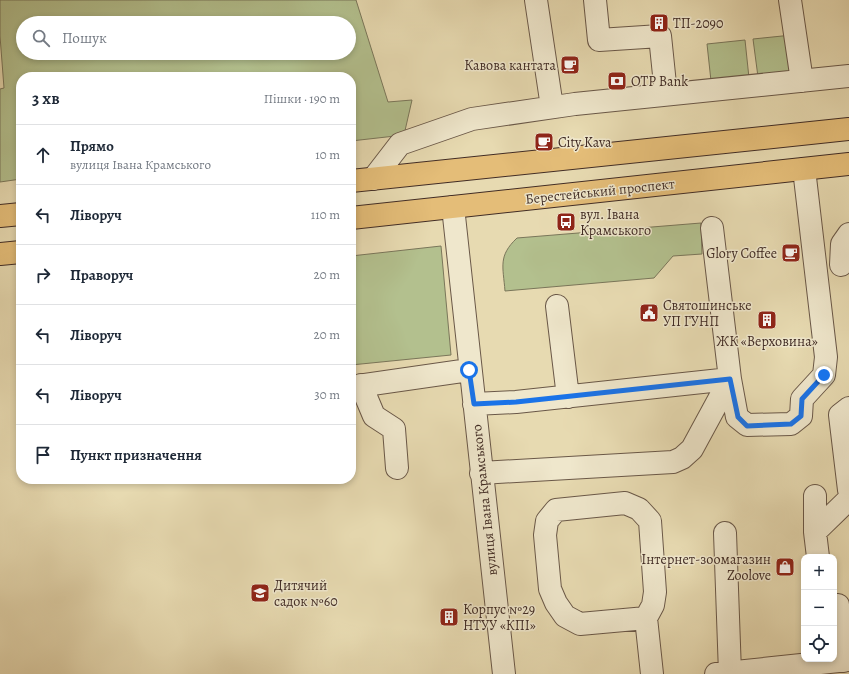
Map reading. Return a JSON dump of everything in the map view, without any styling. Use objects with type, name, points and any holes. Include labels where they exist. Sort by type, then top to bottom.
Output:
[{"type":"main road","points":[[356,181],[849,129]]},
{"type":"main road","name":"Берестейський проспект","points":[[356,217],[849,164]]},
{"type":"main road","points":[[0,216],[16,214]]},
{"type":"main road","points":[[0,254],[16,252]]},
{"type":"street","points":[[536,0],[552,107]]},
{"type":"street","points":[[595,0],[599,40],[660,36],[666,94]]},
{"type":"street","points":[[790,0],[802,81]]},
{"type":"street","points":[[373,179],[400,144],[472,119],[552,107],[849,76]]},
{"type":"street","points":[[712,228],[730,379],[738,417],[747,426],[791,424],[801,416],[802,399],[824,375],[826,357],[804,169]]},
{"type":"street","name":"вулиця Івана Крамського","points":[[453,207],[469,370],[504,674]]},
{"type":"street","points":[[841,265],[842,244],[849,234]]},
{"type":"street","points":[[557,306],[568,397]]},
{"type":"street","points":[[397,468],[394,429],[374,416],[356,386],[469,370]]},
{"type":"street","points":[[474,404],[568,397],[730,379]]},
{"type":"street","points":[[482,473],[672,462],[682,458],[692,449],[730,379]]},
{"type":"street","points":[[849,408],[840,415],[849,490]]},
{"type":"street","points":[[815,496],[815,532],[818,554]]},
{"type":"street","points":[[815,532],[849,499]]},
{"type":"street","points":[[646,618],[580,624],[565,616],[556,603],[550,589],[544,535],[547,521],[556,510],[625,503],[639,509],[650,521],[655,592],[653,605],[646,618],[652,674]]},
{"type":"street","points":[[725,533],[723,673],[829,666],[835,626]]},
{"type":"green space","points":[[0,0],[356,0],[388,102],[412,100],[404,135],[356,140],[356,72],[16,72],[16,180],[0,182],[0,89],[4,88],[0,36]]},
{"type":"green space","points":[[792,35],[797,74],[758,77],[753,39]]},
{"type":"green space","points":[[745,40],[749,78],[711,81],[707,44]]},
{"type":"green space","points":[[701,223],[702,254],[673,256],[654,278],[505,291],[503,268],[504,256],[511,244],[517,238]]},
{"type":"green space","points":[[441,246],[451,355],[356,364],[356,255]]},
{"type":"place","name":"ТП-2090","points":[[659,23]]},
{"type":"place","name":"Кавова кантата","points":[[570,65]]},
{"type":"place","name":"OTP Bank","points":[[617,81]]},
{"type":"place","name":"City Kava","points":[[544,142]]},
{"type":"place","name":"вул. Івана Крамського","points":[[566,222]]},
{"type":"place","name":"Glory Coffee","points":[[791,253]]},
{"type":"place","name":"Святошинське УП ГУНП","points":[[649,313]]},
{"type":"place","name":"ЖК «Верховина»","points":[[767,320]]},
{"type":"place","name":"Інтернет-зоомагазин Zoolove","points":[[785,567]]},
{"type":"place","name":"Дитячий садок №60","points":[[260,593]]},
{"type":"place","name":"Корпус №29 НТУУ «КПІ»","points":[[449,617]]},
{"type":"route","points":[[469,370],[474,404],[516,402],[730,379],[738,417],[747,426],[791,424],[801,416],[802,399],[824,375]]}]
